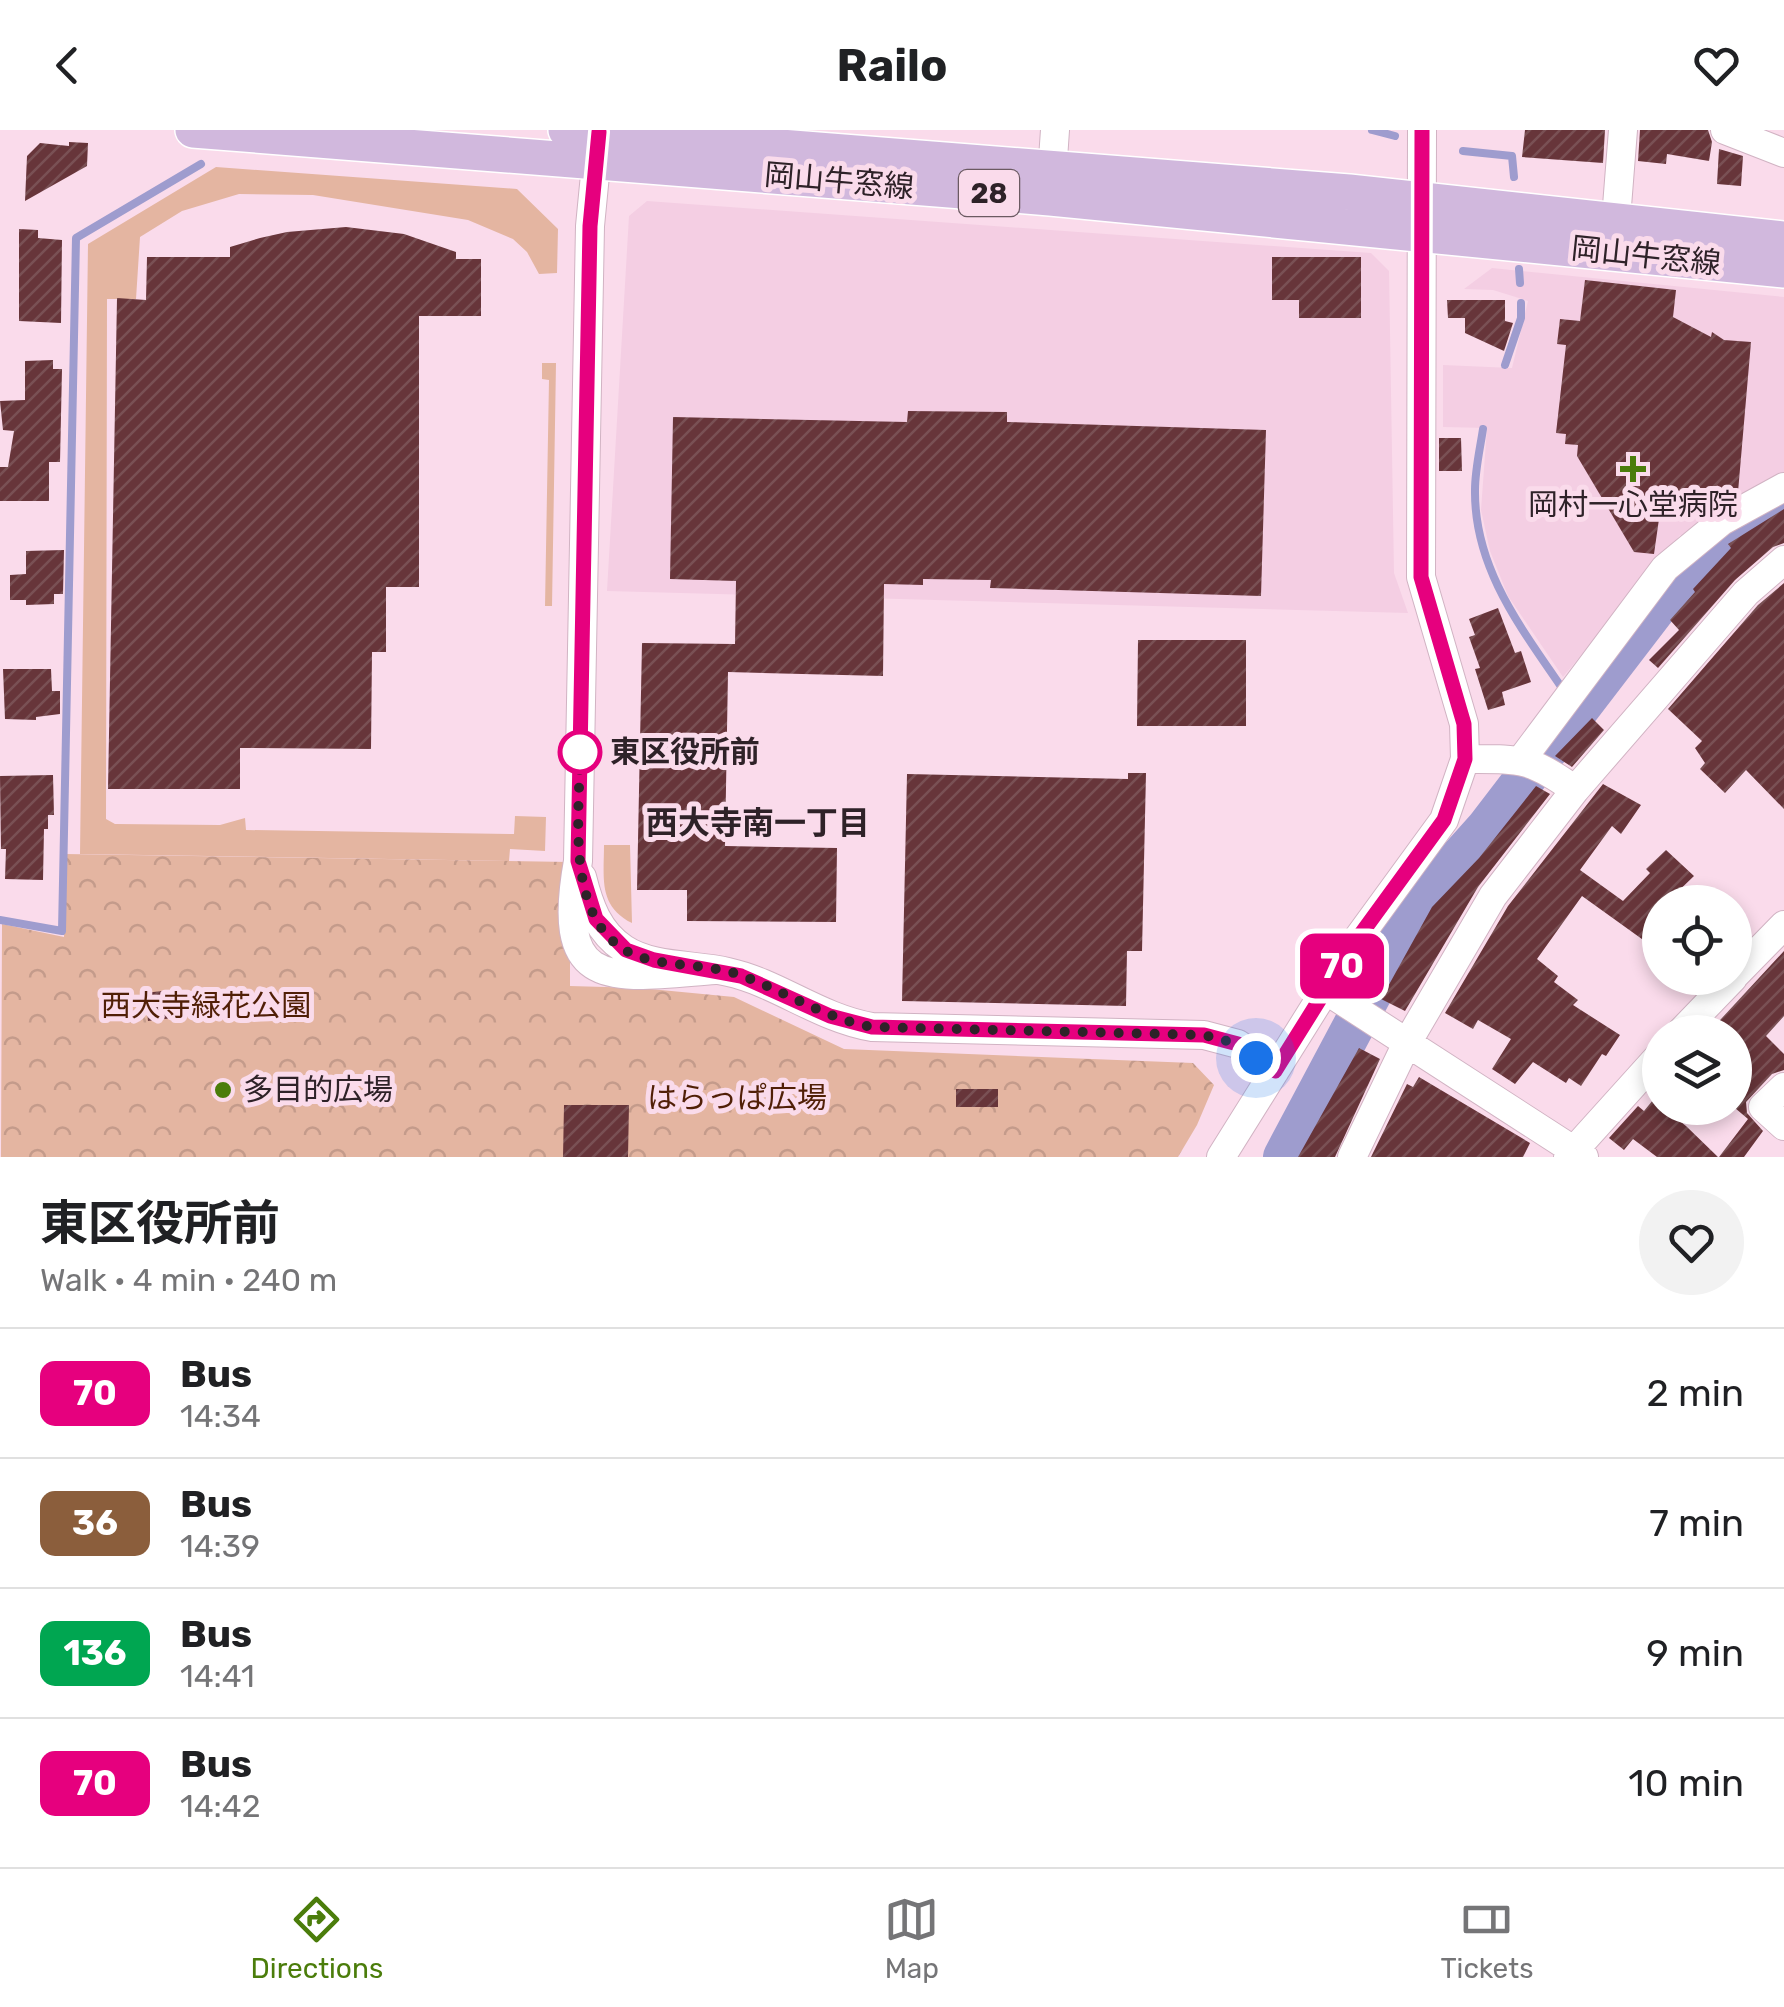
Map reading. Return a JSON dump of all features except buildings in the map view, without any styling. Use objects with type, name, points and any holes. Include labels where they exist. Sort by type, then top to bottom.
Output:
[{"type":"main road","name":"岡山牛窓線","points":[[193,130],[775,151],[1052,183],[1423,216],[1784,270]]},
{"type":"main road","name":"岡山牛窓線","points":[[1423,216],[1616,219],[1784,239]]},
{"type":"street","points":[[1052,183],[1056,130]]},
{"type":"street","points":[[1221,1157],[1275,1071],[1335,996],[1358,938],[1444,820],[1465,759],[1464,724],[1421,577],[1422,130]]},
{"type":"street","points":[[1616,219],[1624,130]]},
{"type":"street","points":[[1725,130],[1779,144]]},
{"type":"street","points":[[603,142],[590,226],[578,861],[573,919],[577,948],[586,961],[607,972],[715,970]]},
{"type":"street","points":[[1531,763],[1665,568],[1722,521],[1784,486]]},
{"type":"street","points":[[1352,1157],[1407,1043],[1493,896],[1575,790],[1746,594],[1784,560]]},
{"type":"street","points":[[1465,759],[1531,763],[1575,790]]},
{"type":"street","points":[[578,861],[589,903],[606,933],[626,950],[654,960],[741,976],[851,1023],[872,1027],[1204,1035],[1238,1044],[1275,1071]]},
{"type":"street","points":[[577,948],[589,903]]},
{"type":"street","points":[[1752,958],[1784,926]]},
{"type":"street","points":[[1697,1015],[1716,995]]},
{"type":"street","points":[[1335,996],[1576,1155],[1642,1076]]},
{"type":"street","points":[[1784,1086],[1763,1108],[1784,1126]]},
{"type":"shaded area","points":[[647,201],[1371,253],[1389,271],[1394,573],[1408,613],[607,591],[629,216]]},
{"type":"shaded area","name":"岡村一心堂病院","points":[[1492,268],[1784,297],[1784,474],[1685,539],[1680,535],[1563,677],[1508,596],[1490,551],[1481,510],[1487,428],[1443,427],[1443,365],[1512,368],[1528,301],[1493,290],[1464,289]]},
{"type":"green space","points":[[216,167],[517,189],[558,229],[557,273],[539,274],[527,252],[513,239],[468,220],[313,195],[239,194],[182,211],[140,237],[136,299],[107,299],[106,819],[115,824],[220,825],[245,818],[246,830],[514,834],[515,816],[546,817],[545,851],[510,849],[509,861],[80,854],[88,244]]},
{"type":"green space","points":[[542,363],[556,363],[552,606],[545,606],[549,380],[542,379]]},
{"type":"green space","points":[[604,845],[630,845],[632,923],[608,900]]},
{"type":"green space","name":"西大寺緑花公園","points":[[65,854],[570,862],[570,986],[734,997],[844,1049],[1193,1063],[1214,1085],[1178,1157],[1,1157],[2,924],[64,937]]},
{"type":"waterway","points":[[1372,130],[1395,136]]},
{"type":"waterway","points":[[1463,151],[1512,156],[1514,177]]},
{"type":"waterway","points":[[0,920],[62,931],[76,238],[201,164]]},
{"type":"waterway","points":[[1519,269],[1520,283]]},
{"type":"waterway","points":[[1505,365],[1521,318],[1521,303]]},
{"type":"waterway","points":[[1483,429],[1475,490],[1483,546],[1503,597],[1564,691]]},
{"type":"waterway","points":[[1284,1157],[1418,905],[1487,828],[1664,597],[1730,531],[1766,510]]},
{"type":"bus line","name":"70","points":[[599,132],[590,226],[578,861],[589,903],[606,933],[640,956],[741,976],[851,1023],[872,1027],[1204,1035],[1238,1044],[1275,1071],[1328,992],[1358,938],[1444,820],[1465,759],[1464,724],[1421,577],[1422,130]]},
{"type":"place","name":"岡村一心堂病院","points":[[1633,469]]},
{"type":"place","name":"東区役所前","points":[[580,752]]},
{"type":"place","name":"多目的広場","points":[[223,1090]]},
{"type":"district","name":"西大寺南一丁目","points":[[758,823]]},
{"type":"route","points":[[580,752],[578,861],[596,919],[626,950],[654,960],[741,976],[830,1016],[872,1027],[1204,1035],[1238,1044],[1256,1058]]},
{"type":"park label","name":"はらっぱ広場","points":[[737,1098]]}]
